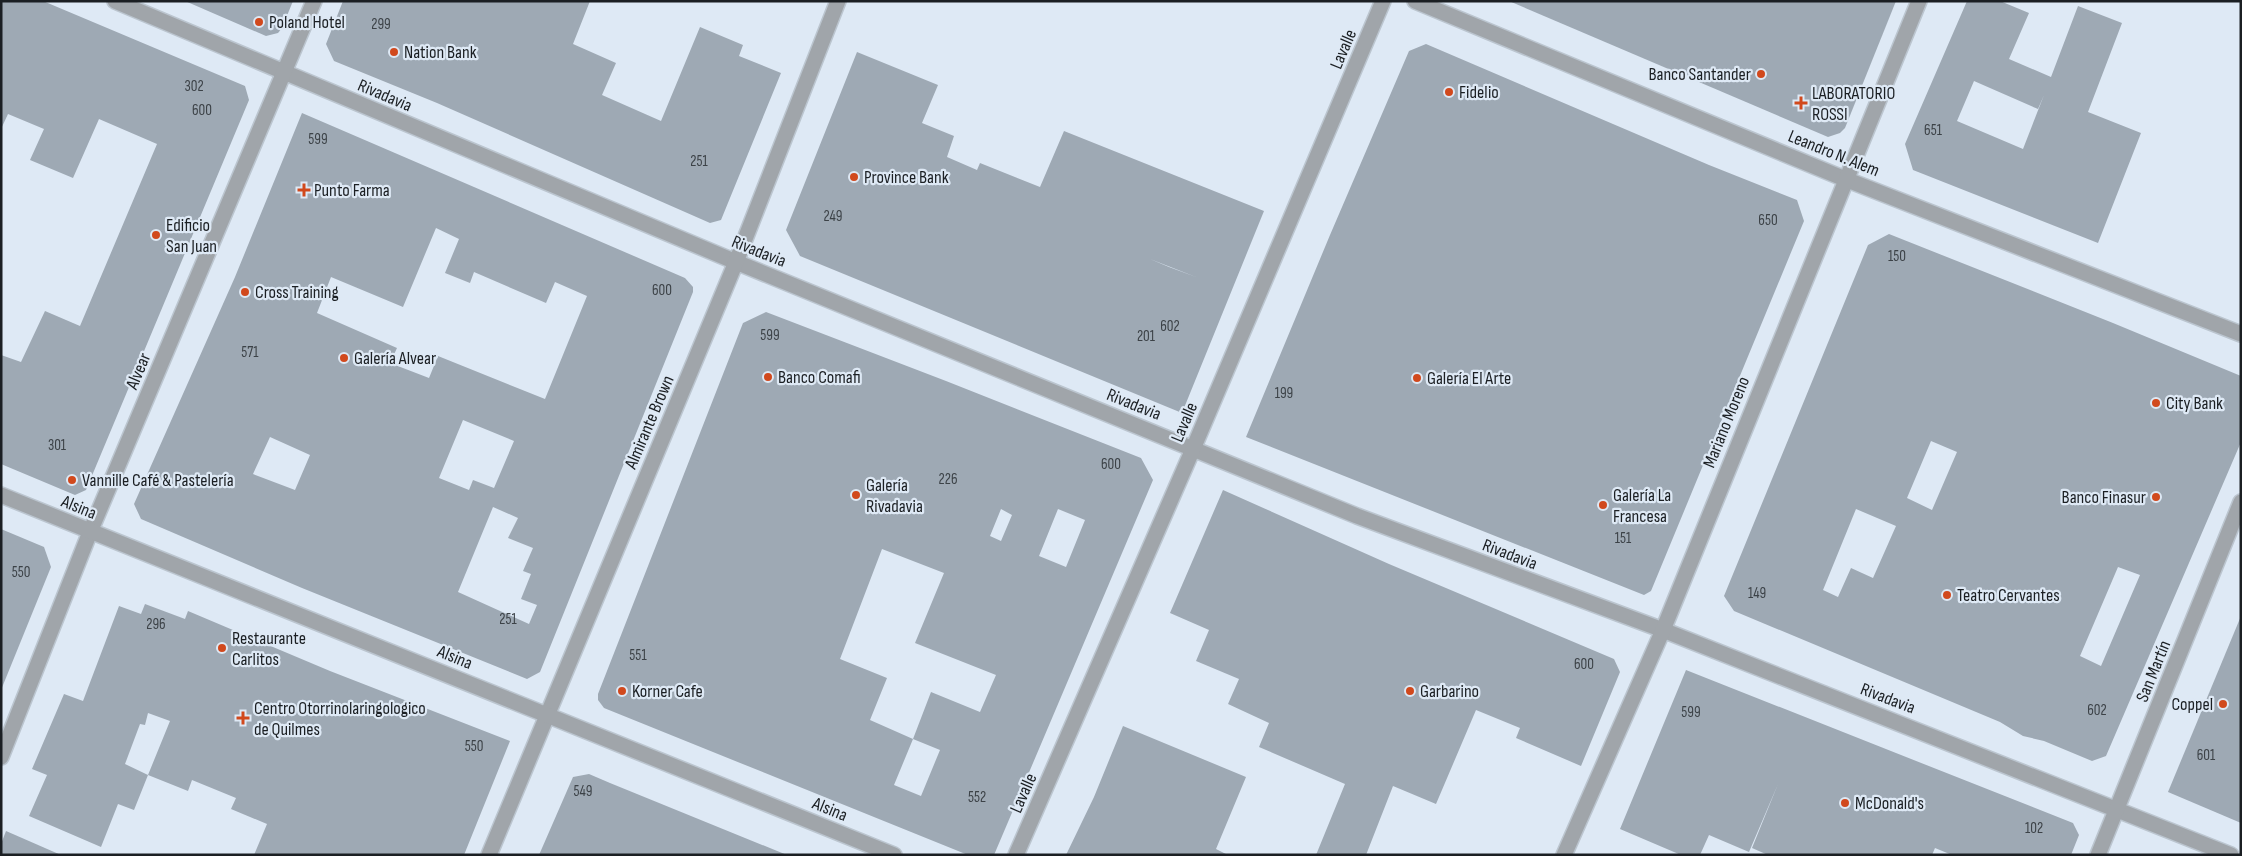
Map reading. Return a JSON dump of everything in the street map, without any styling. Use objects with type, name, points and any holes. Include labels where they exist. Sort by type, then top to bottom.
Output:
[{"type":"street","name":"Rivadavia","points":[[114,1],[736,262],[1356,516],[1663,630],[2231,855]]},
{"type":"street","name":"Alvear","points":[[1,757],[90,532],[314,1]]},
{"type":"street","name":"Almirante Brown","points":[[489,855],[736,262],[838,1]]},
{"type":"street","name":"Lavalle","points":[[1016,855],[1193,448],[1383,1]]},
{"type":"street","name":"Leandro N. Alem","points":[[1415,1],[1845,179],[2241,334]]},
{"type":"street","name":"Mariano Moreno","points":[[1564,855],[1663,630],[1918,1]]},
{"type":"street","name":"Alsina","points":[[1,495],[894,855]]},
{"type":"street","name":"San Martín","points":[[2098,855],[2241,502]]},
{"type":"building","points":[[1,1],[43,1],[245,86],[249,100],[86,490],[75,495],[1,464],[1,355],[21,362],[45,311],[80,326],[157,144],[99,119],[73,178],[30,160],[44,129],[8,114],[1,129]]},
{"type":"building","name":"Poland Hotel","points":[[185,1],[293,1],[282,28],[278,33],[266,36]]},
{"type":"building","points":[[343,1],[590,1],[573,44],[616,63],[602,95],[661,121],[700,27],[743,45],[739,56],[781,73],[721,220],[710,223],[437,103],[334,61],[326,44]]},
{"type":"building","points":[[1509,1],[1896,1],[1845,128],[1840,133],[1828,137]]},
{"type":"building","points":[[1967,1],[2000,1],[2029,13],[2009,59],[2051,77],[2078,6],[2122,23],[2088,112],[2141,133],[2098,243],[1913,170],[1905,144]],"holes":[[[1974,81],[2038,109],[2044,95],[2023,149],[1957,121]]]},
{"type":"building","points":[[1426,44],[1709,165],[1797,200],[1804,221],[1651,591],[1644,595],[1246,437],[1409,51]]},
{"type":"building","points":[[857,52],[938,85],[922,123],[954,136],[947,157],[977,170],[980,163],[1040,187],[1064,131],[1264,211],[1182,413],[800,256],[786,230]]},
{"type":"building","points":[[302,113],[685,278],[693,287],[693,292],[540,672],[527,679],[302,588],[141,519],[134,504],[235,277]],"holes":[[[436,228],[459,239],[445,273],[470,283],[474,272],[546,303],[555,282],[587,296],[545,399],[438,356],[429,378],[390,363],[397,348],[317,313],[331,277],[403,307]],[[463,420],[514,441],[494,488],[473,480],[469,490],[439,478]],[[270,437],[310,455],[295,490],[253,474]],[[493,507],[518,518],[508,538],[533,548],[523,571],[531,574],[521,599],[537,605],[529,624],[458,592]]]},
{"type":"building","points":[[1889,234],[2241,376],[2241,442],[2106,756],[2092,761],[2044,741],[2023,736],[2000,722],[1734,611],[1724,596],[1868,245]],"holes":[[[1931,441],[1957,452],[1932,510],[1907,498]],[[1856,509],[1896,526],[1873,578],[1851,568],[1838,597],[1823,590]],[[2118,567],[2140,575],[2101,666],[2080,656]]]},
{"type":"building","points":[[766,312],[1141,458],[1153,480],[994,855],[968,855],[604,708],[598,700],[598,694],[743,323]],"holes":[[[1001,509],[1012,515],[1001,541],[990,536]],[[1058,509],[1085,520],[1066,567],[1039,556]],[[882,549],[944,573],[915,643],[996,675],[980,712],[931,692],[913,739],[870,720],[887,678],[840,659]],[[913,739],[940,750],[921,796],[894,785]]]},
{"type":"building","points":[[1223,490],[1389,564],[1614,659],[1620,672],[1581,766],[1516,738],[1520,728],[1476,710],[1436,804],[1393,786],[1366,855],[1316,855],[1345,784],[1259,747],[1269,723],[1228,704],[1239,679],[1196,661],[1209,630],[1170,613]]},
{"type":"building","points":[[1,529],[44,547],[51,567],[1,690]]},
{"type":"building","points":[[145,604],[185,619],[188,611],[330,671],[510,741],[464,855],[254,855],[267,824],[231,809],[236,798],[192,780],[188,791],[148,775],[134,810],[118,804],[101,847],[29,816],[47,775],[32,769],[64,694],[83,701],[119,606],[141,614]],"holes":[[[148,713],[170,721],[148,775],[125,764],[140,724],[145,725]]]},
{"type":"building","name":"Coppel","points":[[2241,616],[2241,823],[2168,792]]},
{"type":"building","points":[[1686,670],[2073,823],[2079,835],[2071,855],[1952,855],[1935,848],[1932,855],[1768,855],[1752,848],[1778,784],[1749,852],[1709,835],[1700,855],[1681,855],[1620,829]]},
{"type":"building","points":[[1123,726],[1246,777],[1216,849],[1228,855],[1066,855],[1094,797]]},
{"type":"building","points":[[589,774],[787,855],[539,855],[573,777]]},
{"type":"building","points":[[6,831],[61,855],[1,855],[1,844]]},
{"type":"place","name":"Poland Hotel","points":[[259,22]]},
{"type":"place","name":"Nation Bank","points":[[394,52]]},
{"type":"place","name":"Banco Santander","points":[[1761,74]]},
{"type":"place","name":"Fidelio","points":[[1449,92]]},
{"type":"place","name":"LABORATORIO ROSSI","points":[[1801,103]]},
{"type":"place","name":"Province Bank","points":[[854,177]]},
{"type":"place","name":"Punto Farma","points":[[304,190]]},
{"type":"place","name":"Edificio San Juan","points":[[156,235]]},
{"type":"place","name":"Cross Training","points":[[245,292]]},
{"type":"place","name":"Galería Alvear","points":[[344,358]]},
{"type":"place","name":"Banco Comafi","points":[[768,377]]},
{"type":"place","name":"Galería El Arte","points":[[1417,378]]},
{"type":"place","name":"City Bank","points":[[2156,403]]},
{"type":"place","name":"Vannille Café & Pastelería","points":[[72,480]]},
{"type":"place","name":"Galería Rivadavia","points":[[856,495]]},
{"type":"place","name":"Banco Finasur","points":[[2156,497]]},
{"type":"place","name":"Galería La Francesa","points":[[1603,505]]},
{"type":"place","name":"Teatro Cervantes","points":[[1947,595]]},
{"type":"place","name":"Restaurante Carlitos","points":[[222,648]]},
{"type":"place","name":"Korner Cafe","points":[[622,691]]},
{"type":"place","name":"Garbarino","points":[[1410,691]]},
{"type":"place","name":"Coppel","points":[[2223,704]]},
{"type":"place","name":"Centro Otorrinolaringologico de Quilmes","points":[[243,718]]},
{"type":"place","name":"McDonald's","points":[[1845,803]]}]
